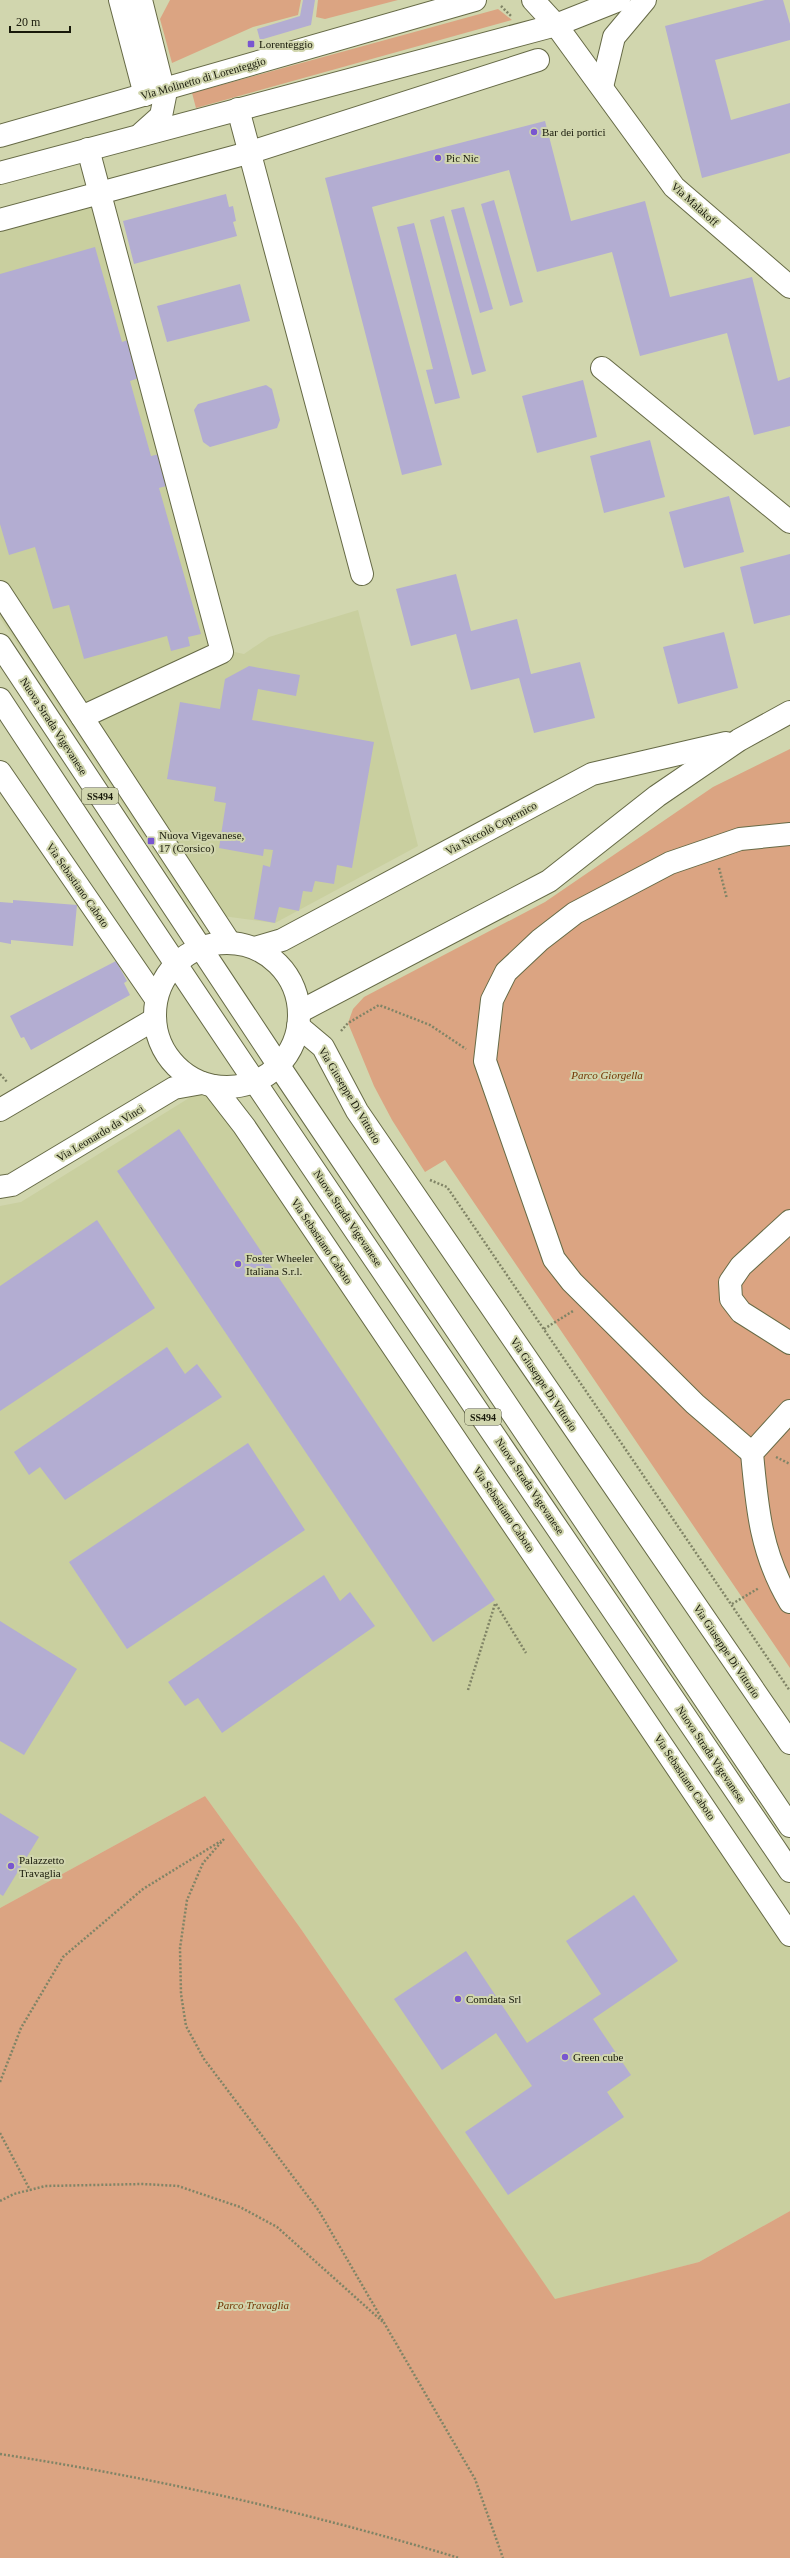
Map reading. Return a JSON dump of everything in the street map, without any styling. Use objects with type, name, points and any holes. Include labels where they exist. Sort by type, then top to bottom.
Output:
[{"type":"street","points":[[120,0],[155,92],[165,103],[161,116],[150,128],[138,136]]},
{"type":"street","points":[[141,0],[155,92]]},
{"type":"street","name":"Via Molinetto di Lorenteggio","points":[[0,136],[475,0]]},
{"type":"street","points":[[533,0],[556,25],[602,87]]},
{"type":"street","points":[[0,173],[238,108],[556,25],[619,0]]},
{"type":"street","points":[[602,87],[614,37],[645,0]]},
{"type":"street","points":[[0,220],[248,153],[538,60]]},
{"type":"street","name":"Via Malakoff","points":[[602,87],[674,186],[790,287]]},
{"type":"street","points":[[238,108],[248,153],[362,574]]},
{"type":"street","points":[[82,717],[222,652],[101,192],[88,149]]},
{"type":"street","points":[[602,368],[790,522]]},
{"type":"street","points":[[0,592],[230,943]]},
{"type":"street","name":"Nuova Strada Vigevanese","points":[[0,645],[200,948],[790,1826]]},
{"type":"street","name":"Nuova Strada Vigevanese","points":[[0,700],[175,965],[256,1082],[790,1871]]},
{"type":"street","name":"Via Niccolò Copernico","points":[[299,1019],[549,882],[657,796],[739,740],[790,712]]},
{"type":"street","name":"Via Niccolò Copernico","points":[[255,948],[282,940],[592,774],[739,740]]},
{"type":"street","name":"Via Sebastiano Caboto","points":[[0,772],[156,1009]]},
{"type":"street","points":[[790,834],[740,839],[670,863],[575,913],[540,940],[506,972],[492,1000],[484,1061],[554,1259],[590,1300],[695,1404],[752,1453],[763,1541],[776,1579],[790,1602]]},
{"type":"street","points":[[230,943],[255,948],[271,958],[288,976],[298,1001],[299,1019],[290,1050],[279,1066],[256,1082],[228,1088],[207,1085],[187,1076],[168,1058],[159,1041],[156,1009],[161,986],[175,965],[200,948],[230,943]]},
{"type":"street","points":[[0,1110],[156,1009]]},
{"type":"street","name":"Via Giuseppe Di Vittorio","points":[[299,1019],[322,1047],[357,1111],[790,1743]]},
{"type":"street","name":"Via Sebastiano Caboto","points":[[207,1085],[248,1132],[790,1934]]},
{"type":"street","name":"Via Leonardo da Vinci","points":[[0,1187],[12,1185],[174,1088],[207,1085]]},
{"type":"street","points":[[790,1221],[741,1266],[730,1282],[731,1299],[741,1312],[790,1343]]},
{"type":"street","points":[[752,1453],[790,1411]]},
{"type":"path","points":[[502,6],[515,19]]},
{"type":"path","points":[[713,848],[728,899]]},
{"type":"path","points":[[342,1031],[348,1023],[379,1005],[430,1025],[484,1061]]},
{"type":"path","points":[[408,1185],[421,1176],[447,1187],[790,1691]]},
{"type":"path","points":[[544,1329],[590,1300]]},
{"type":"path","points":[[732,1604],[776,1579]]},
{"type":"path","points":[[468,1690],[495,1604],[526,1654]]},
{"type":"path","points":[[0,2082],[21,2028],[64,1957],[105,1919],[142,1889],[224,1839],[203,1863],[187,1900],[180,1948],[181,1994],[186,2026],[204,2059],[319,2211],[475,2479],[503,2558]]},
{"type":"path","points":[[0,2133],[30,2190]]},
{"type":"path","points":[[0,2201],[30,2190],[52,2186],[143,2184],[178,2186],[240,2207],[277,2227],[384,2324]]},
{"type":"path","points":[[0,2454],[140,2477],[261,2504],[459,2558]]},
{"type":"shaded area","points":[[111,199],[230,651],[244,654],[269,637],[358,610],[418,846],[275,923],[193,912],[0,618],[0,228]]},
{"type":"shaded area","points":[[202,1090],[230,1094],[790,1921],[790,2211],[699,2262],[555,2300],[301,1929],[205,1796],[0,1908],[0,1206],[21,1202]]},
{"type":"green space","points":[[170,0],[301,0],[298,15],[253,27],[172,63],[160,19]]},
{"type":"green space","points":[[318,0],[398,0],[325,19],[316,17]]},
{"type":"green space","points":[[498,9],[512,20],[196,108],[192,93]]},
{"type":"green space","name":"Parco Giorgella","points":[[790,749],[790,1668],[445,1160],[425,1172],[392,1120],[374,1086],[348,1023],[353,1009],[364,997],[545,902],[713,787]]},
{"type":"green space","name":"Parco Travaglia","points":[[205,1796],[301,1929],[555,2299],[699,2262],[790,2211],[790,2558],[0,2558],[0,1908]]},
{"type":"building","points":[[303,0],[315,0],[311,25],[260,40],[257,29],[300,16]]},
{"type":"building","points":[[765,0],[783,0],[790,24],[790,40],[715,60],[731,120],[790,103],[790,153],[702,178],[665,26]]},
{"type":"building","points":[[545,121],[571,221],[645,201],[670,297],[752,277],[778,381],[790,377],[790,426],[754,435],[727,333],[640,356],[612,252],[537,272],[509,170],[372,207],[442,465],[402,475],[325,178]]},
{"type":"building","points":[[226,194],[229,207],[233,206],[236,221],[233,222],[237,236],[134,264],[123,221]]},
{"type":"building","points":[[494,200],[523,302],[510,306],[481,204]]},
{"type":"building","points":[[464,207],[493,309],[480,313],[451,210]]},
{"type":"building","points":[[444,216],[486,371],[472,375],[430,220]]},
{"type":"building","points":[[414,223],[460,398],[435,404],[426,370],[433,369],[397,227]]},
{"type":"building","points":[[95,247],[122,342],[134,338],[145,376],[130,381],[151,456],[168,452],[177,483],[159,488],[201,634],[188,637],[190,646],[171,651],[167,636],[84,659],[69,605],[53,609],[35,547],[9,555],[0,524],[0,274]]},
{"type":"building","points":[[240,284],[250,321],[167,342],[157,306]]},
{"type":"building","points":[[583,380],[597,437],[537,453],[522,396]]},
{"type":"building","points":[[266,385],[272,389],[280,420],[277,428],[210,447],[203,442],[194,410],[198,404]]},
{"type":"building","points":[[650,440],[665,497],[604,513],[590,456]]},
{"type":"building","points":[[729,496],[744,552],[684,568],[669,512]]},
{"type":"building","points":[[790,554],[790,615],[754,624],[740,567]]},
{"type":"building","points":[[456,574],[471,631],[517,619],[531,674],[580,662],[595,718],[534,733],[519,678],[471,690],[456,634],[411,646],[396,589]]},
{"type":"building","points":[[724,632],[738,688],[678,704],[663,647]]},
{"type":"building","points":[[249,666],[300,675],[296,696],[258,689],[252,720],[374,742],[352,868],[337,865],[334,884],[315,881],[312,892],[303,891],[299,911],[279,907],[275,923],[254,919],[263,865],[270,867],[273,850],[264,849],[263,856],[219,848],[226,803],[214,801],[216,787],[167,779],[180,702],[220,709],[225,679]]},
{"type":"building","points":[[13,900],[77,905],[73,946],[11,940],[11,944],[0,942],[0,902],[13,903]]},
{"type":"building","points":[[116,961],[127,981],[124,983],[130,995],[31,1050],[24,1037],[21,1038],[10,1016]]},
{"type":"building","points":[[179,1129],[495,1600],[433,1642],[117,1171]]},
{"type":"building","points":[[97,1220],[155,1308],[0,1411],[0,1286]]},
{"type":"building","points":[[167,1347],[185,1374],[197,1364],[222,1397],[65,1500],[40,1467],[29,1475],[14,1452]]},
{"type":"building","points":[[248,1443],[305,1530],[127,1649],[69,1562]]},
{"type":"building","points":[[324,1575],[340,1601],[350,1592],[375,1626],[222,1733],[198,1698],[185,1706],[168,1682]]},
{"type":"building","points":[[0,1621],[77,1669],[24,1755],[0,1741]]},
{"type":"building","name":"Palazzetto Travaglia","points":[[0,1813],[39,1837],[3,1896],[0,1894]]},
{"type":"building","name":"Green cube","points":[[634,1895],[678,1961],[593,2019],[631,2075],[607,2092],[624,2117],[508,2195],[465,2132],[532,2086],[496,2033],[442,2070],[394,1999],[466,1951],[527,2043],[601,1994],[566,1941]]},
{"type":"place","name":"Lorenteggio","points":[[251,44]]},
{"type":"place","name":"Bar dei portici","points":[[534,132]]},
{"type":"place","name":"Pic Nic","points":[[438,158]]},
{"type":"place","name":"Nuova Vigevanese, 17 (Corsico)","points":[[151,841]]},
{"type":"place","name":"Foster Wheeler Italiana S.r.l.","points":[[238,1264]]},
{"type":"place","name":"Palazzetto Travaglia","points":[[11,1866]]},
{"type":"place","name":"Comdata Srl","points":[[458,1999]]},
{"type":"place","name":"Green cube","points":[[565,2057]]}]
